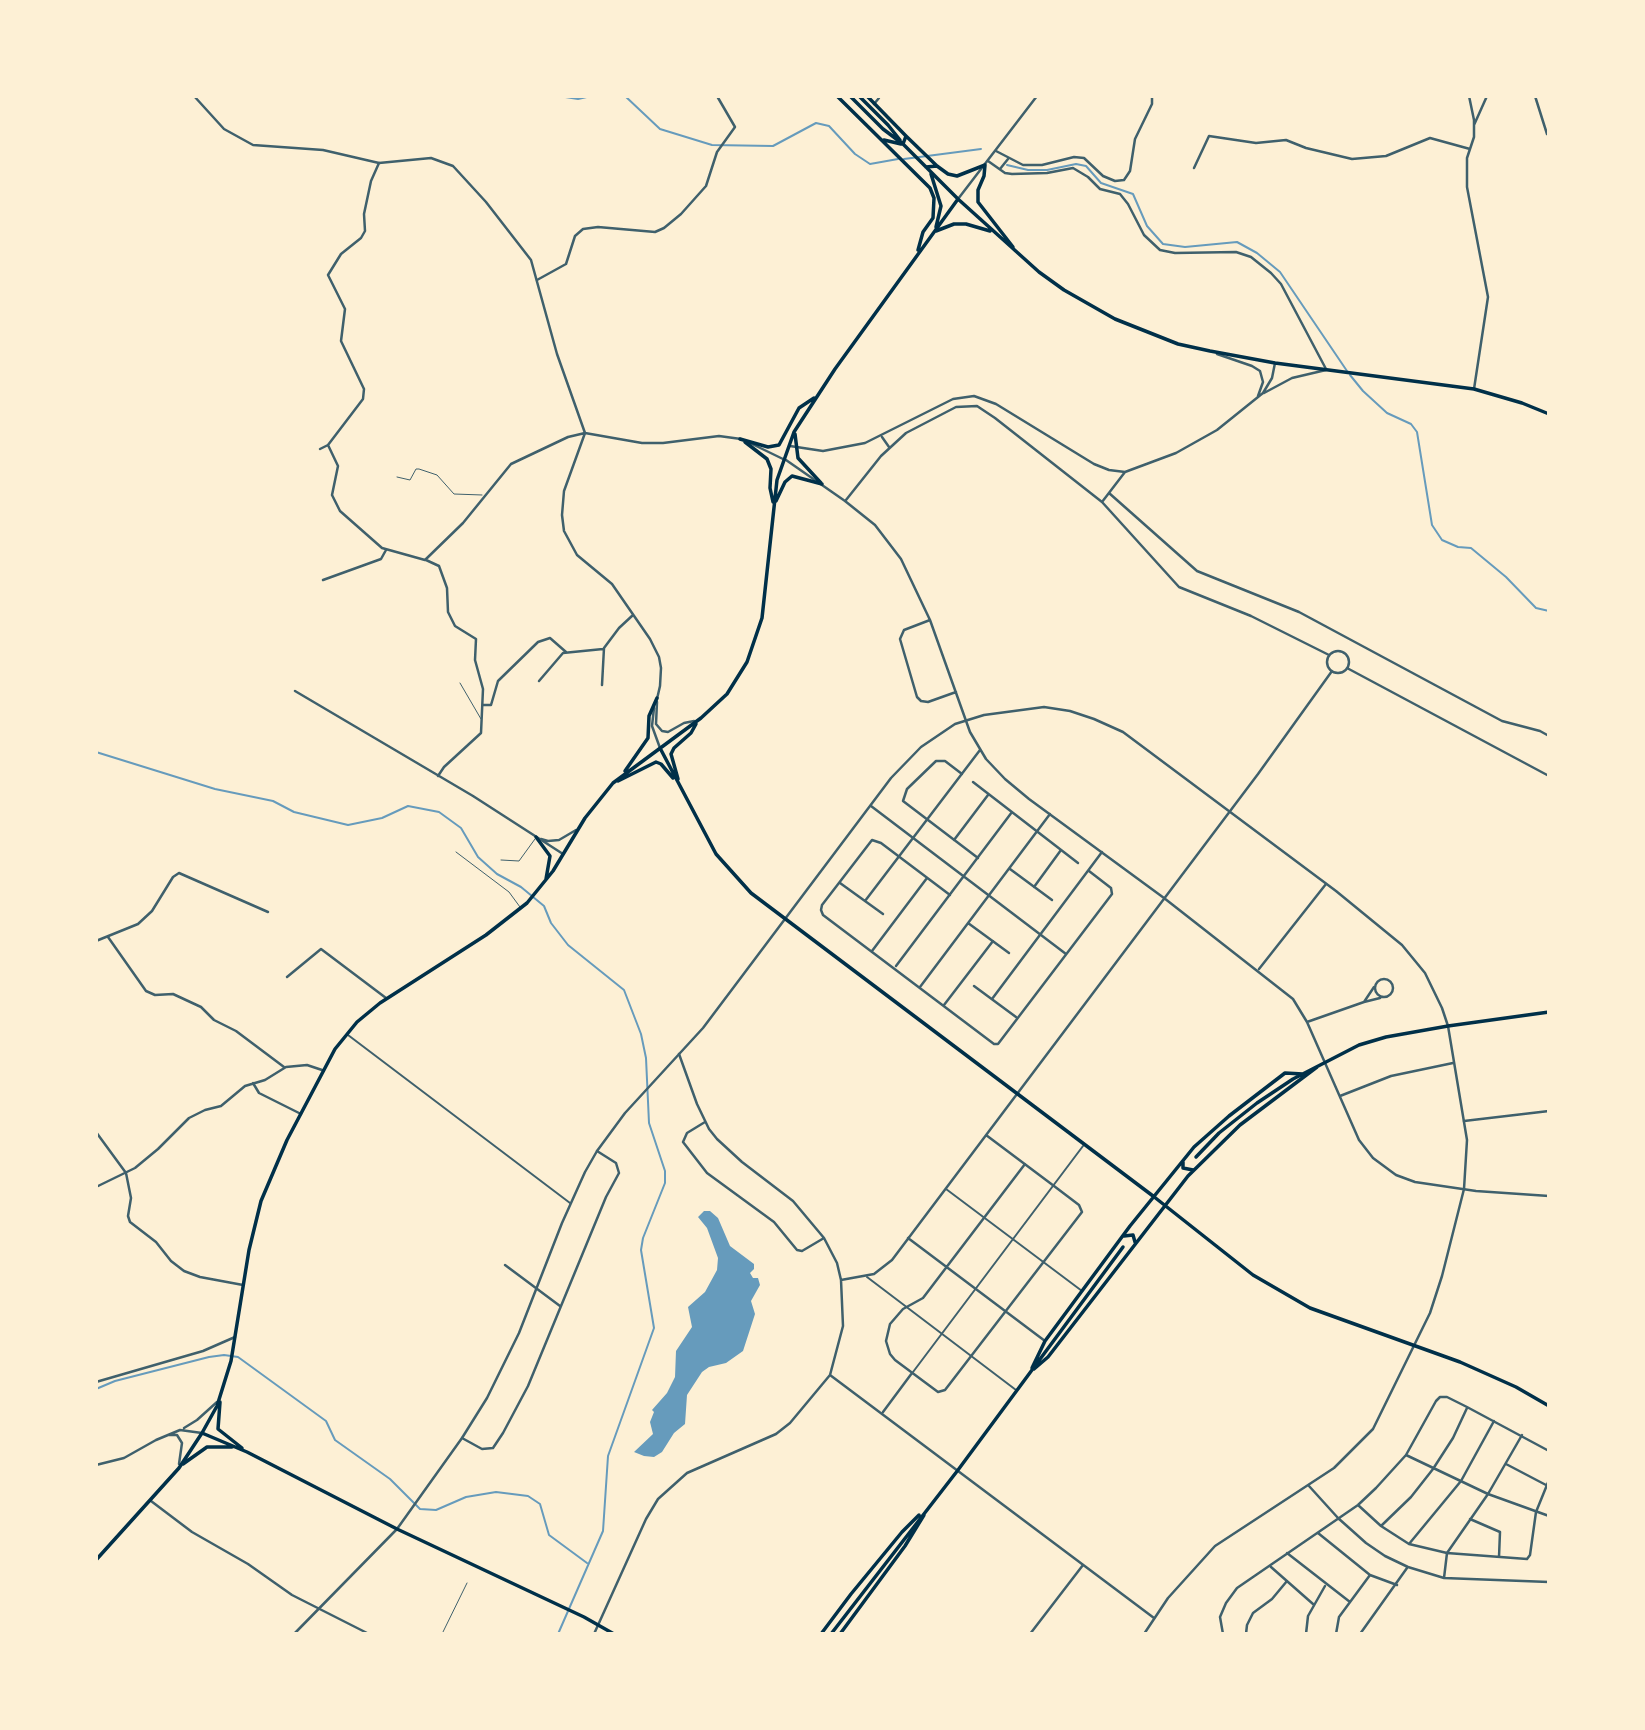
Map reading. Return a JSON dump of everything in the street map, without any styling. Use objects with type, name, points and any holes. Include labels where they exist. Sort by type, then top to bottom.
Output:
[{"type":"main road","points":[[837,96],[930,188],[934,198],[933,218],[923,232],[917,255]]},
{"type":"main road","points":[[850,96],[885,131],[903,144]]},
{"type":"main road","points":[[859,96],[958,200],[1064,290],[1097,310],[1157,337],[1210,351],[1275,363],[1474,389],[1549,414]]},
{"type":"main road","points":[[867,96],[948,174],[957,176],[986,163]]},
{"type":"main road","points":[[903,144],[906,136]]},
{"type":"main road","points":[[883,140],[903,144]]},
{"type":"main road","points":[[986,163],[978,190],[978,202],[1019,254]]},
{"type":"main road","points":[[925,166],[937,166]]},
{"type":"main road","points":[[931,172],[940,206],[934,232]]},
{"type":"main road","points":[[96,1560],[179,1468],[202,1433],[219,1399],[233,1347],[261,1201],[322,1070],[365,1014],[521,909],[540,889],[591,809],[613,783],[698,721],[727,694],[747,662],[762,618],[777,480],[794,432],[816,397],[958,200]]},
{"type":"main road","points":[[934,232],[954,224],[993,231]]},
{"type":"main road","points":[[740,439],[768,447],[779,444],[799,408],[816,397]]},
{"type":"main road","points":[[794,432],[799,460],[822,484]]},
{"type":"main road","points":[[740,439],[767,459],[771,469],[770,488],[774,507]]},
{"type":"main road","points":[[774,507],[785,482],[792,476],[822,484]]},
{"type":"main road","points":[[623,774],[648,738],[649,716],[657,698]]},
{"type":"main road","points":[[678,784],[671,754],[691,733],[698,721]]},
{"type":"main road","points":[[660,748],[716,854],[751,893],[1083,1146],[1153,1196],[1253,1275],[1288,1297],[1331,1316],[1486,1373],[1549,1406]]},
{"type":"main road","points":[[613,783],[656,762],[661,764],[678,784]]},
{"type":"main road","points":[[536,837],[550,856],[546,880]]},
{"type":"main road","points":[[1030,1373],[1048,1357],[1194,1169],[1240,1125],[1324,1062],[1359,1045],[1377,1040],[1448,1026],[1549,1012]]},
{"type":"main road","points":[[1196,1157],[1219,1133],[1257,1103],[1317,1067]]},
{"type":"main road","points":[[1030,1373],[1045,1341],[1121,1237],[1183,1160],[1229,1116],[1285,1073],[1303,1074]]},
{"type":"main road","points":[[1183,1160],[1183,1168],[1194,1169]]},
{"type":"main road","points":[[1121,1237],[1133,1235],[1135,1244]]},
{"type":"main road","points":[[831,1634],[958,1470],[1123,1248]]},
{"type":"main road","points":[[219,1399],[218,1429],[247,1452]]},
{"type":"main road","points":[[202,1433],[247,1452],[614,1634]]},
{"type":"main road","points":[[179,1468],[207,1447],[237,1448]]},
{"type":"main road","points":[[821,1634],[902,1532],[926,1510]]},
{"type":"main road","points":[[840,1634],[905,1546],[926,1510]]},
{"type":"street","points":[[194,96],[224,129],[253,145],[323,150],[379,163],[431,158],[453,166],[521,245],[531,260],[548,327],[585,433],[564,491],[564,531],[577,555],[612,584],[659,657],[661,677],[652,726],[660,748]]},
{"type":"street","points":[[537,280],[566,264],[575,236],[583,229],[598,227],[654,232],[664,228],[681,214],[706,186],[718,150],[735,127],[717,96]]},
{"type":"street","points":[[874,104],[879,98],[877,96]]},
{"type":"street","points":[[958,200],[1037,96]]},
{"type":"street","points":[[996,151],[1023,165],[1074,157],[1084,159],[1103,176],[1115,181],[1124,180],[1130,171],[1135,139],[1152,104],[1152,96]]},
{"type":"street","points":[[1469,96],[1474,137],[1465,172],[1488,297],[1474,389]]},
{"type":"street","points":[[1473,129],[1487,96]]},
{"type":"street","points":[[1535,96],[1546,134]]},
{"type":"street","points":[[1194,168],[1209,136],[1256,143],[1286,140],[1306,148],[1352,159],[1385,156],[1430,138],[1470,149]]},
{"type":"street","points":[[1000,169],[1008,159]]},
{"type":"street","points":[[320,449],[328,445],[363,399],[364,389],[341,341],[345,309],[328,275],[341,254],[361,238],[365,231],[371,181],[379,163]]},
{"type":"street","points":[[986,163],[1012,174],[1073,169],[1088,177],[1100,189],[1120,194],[1144,235],[1160,250],[1175,253],[1236,252],[1251,257],[1271,272],[1280,284],[1314,342],[1326,369]]},
{"type":"street","points":[[1210,351],[1260,372],[1264,379],[1263,386],[1254,401]]},
{"type":"street","points":[[1254,401],[1269,383],[1275,363]]},
{"type":"street","points":[[788,446],[806,450],[833,449],[864,443],[953,399],[974,396],[996,404],[1094,464],[1125,472],[1160,461],[1200,441],[1281,382],[1334,370]]},
{"type":"street","points":[[845,501],[889,447],[906,433],[950,410],[967,405],[977,406],[1102,502],[1179,587],[1251,616],[1329,655],[1339,651],[1346,654],[1349,661],[1347,668],[1342,672],[1332,671],[1327,666],[1329,655]]},
{"type":"street","points":[[425,560],[463,523],[505,469],[516,460],[568,437],[585,433],[642,443],[663,443],[719,436],[740,439],[783,459],[822,484],[875,526],[901,559],[930,620],[965,720],[980,750],[1005,779],[1293,999],[1307,1022],[1366,1151],[1396,1175],[1415,1182],[1549,1196]]},
{"type":"street","points":[[882,436],[889,447]]},
{"type":"street","points":[[328,445],[338,466],[332,495],[340,510],[386,550],[439,566],[447,588],[449,612],[455,626],[476,639],[475,660],[482,685],[482,731],[438,775]]},
{"type":"street","points":[[1102,502],[1125,472]]},
{"type":"street","points":[[1110,493],[1197,571],[1299,612],[1502,721],[1549,736]]},
{"type":"street","points":[[323,580],[381,559],[386,550]]},
{"type":"street","points":[[602,685],[604,649],[634,615]]},
{"type":"street","points":[[930,620],[904,630],[900,639],[917,697],[928,702],[956,692]]},
{"type":"street","points":[[482,705],[490,705],[498,681],[538,642],[550,638],[566,652]]},
{"type":"street","points":[[539,681],[566,652],[604,649]]},
{"type":"street","points":[[1347,668],[1549,776]]},
{"type":"street","points":[[841,1280],[866,1276],[883,1268],[908,1238],[1294,727],[1332,671]]},
{"type":"street","points":[[295,691],[438,775],[563,854]]},
{"type":"street","points":[[657,698],[656,724],[662,731],[668,732],[684,723],[698,721]]},
{"type":"street","points":[[295,1634],[397,1528],[423,1496],[462,1438],[508,1354],[571,1203],[597,1151],[625,1113],[703,1028],[891,778],[922,747],[955,724],[984,715],[1044,707],[1069,711],[1123,732],[1375,922],[1412,957],[1437,995],[1448,1026],[1464,1121],[1467,1152],[1464,1189],[1442,1276],[1430,1313],[1373,1429],[1334,1468],[1215,1546],[1168,1598],[1144,1634]]},
{"type":"street","points":[[865,901],[980,750]]},
{"type":"street","points":[[962,774],[945,761],[936,761],[906,789],[903,801],[978,858]]},
{"type":"street","points":[[973,782],[1078,863]]},
{"type":"street","points":[[954,840],[988,794]]},
{"type":"street","points":[[871,806],[1066,954]]},
{"type":"street","points":[[895,968],[1012,812]]},
{"type":"street","points":[[920,987],[1050,814]]},
{"type":"street","points":[[536,837],[554,841],[579,828]]},
{"type":"street","points":[[950,895],[899,856],[872,840],[822,905],[821,910],[823,915],[994,1044],[998,1044],[1112,894],[1111,888],[1089,871]]},
{"type":"street","points":[[1034,887],[1061,850]]},
{"type":"street","points":[[992,999],[1102,852]]},
{"type":"street","points":[[1009,868],[1052,900]]},
{"type":"street","points":[[96,941],[138,924],[152,911],[173,877],[179,873],[268,912]]},
{"type":"street","points":[[872,951],[927,878]]},
{"type":"street","points":[[839,882],[883,914]]},
{"type":"street","points":[[1258,970],[1326,884]]},
{"type":"street","points":[[968,923],[1009,953]]},
{"type":"street","points":[[108,937],[146,992],[155,995],[173,994],[201,1007],[214,1020],[236,1031],[284,1067]]},
{"type":"street","points":[[944,1005],[993,941]]},
{"type":"street","points":[[287,977],[321,949],[386,998]]},
{"type":"street","points":[[1307,1022],[1385,997],[1392,992],[1391,982],[1383,979],[1375,984],[1364,1002]]},
{"type":"street","points":[[1375,984],[1377,994],[1385,997]]},
{"type":"street","points":[[974,986],[1017,1018]]},
{"type":"street","points":[[347,1034],[571,1203]]},
{"type":"street","points":[[594,1634],[646,1519],[659,1499],[687,1473],[776,1434],[803,1409],[830,1375],[843,1326],[841,1280],[824,1238],[793,1201],[726,1149],[705,1122],[679,1054]]},
{"type":"street","points":[[1340,1097],[1391,1076],[1454,1063]]},
{"type":"street","points":[[96,1187],[126,1173],[148,1158],[189,1118],[221,1106],[253,1083],[265,1080],[284,1067],[307,1065],[322,1070]]},
{"type":"street","points":[[253,1083],[259,1093],[301,1114]]},
{"type":"street","points":[[1464,1121],[1549,1111]]},
{"type":"street","points":[[705,1122],[687,1133],[683,1142],[707,1173],[774,1222],[797,1250],[802,1251],[824,1238]]},
{"type":"street","points":[[96,1132],[126,1173],[131,1198],[128,1216],[130,1222],[156,1242],[171,1261],[184,1271],[243,1286]]},
{"type":"street","points":[[986,1135],[1054,1185],[1079,1205],[1082,1212],[943,1391],[936,1391],[890,1354],[886,1341],[890,1324],[895,1316],[921,1300],[1025,1164]]},
{"type":"street","points":[[882,1413],[1083,1146]]},
{"type":"street","points":[[462,1438],[482,1449],[495,1445],[528,1386],[606,1198],[619,1173],[616,1163],[597,1151]]},
{"type":"street","points":[[945,1188],[1082,1291]]},
{"type":"street","points":[[908,1238],[1045,1341]]},
{"type":"street","points":[[505,1265],[560,1306]]},
{"type":"street","points":[[866,1276],[1017,1390]]},
{"type":"street","points":[[96,1382],[203,1351],[235,1337]]},
{"type":"street","points":[[830,1375],[1154,1618]]},
{"type":"street","points":[[1223,1634],[1220,1617],[1231,1595],[1241,1584],[1358,1505],[1406,1455],[1438,1399],[1447,1397],[1549,1451]]},
{"type":"street","points":[[96,1465],[124,1458],[180,1430],[197,1420],[219,1399]]},
{"type":"street","points":[[1381,1526],[1411,1497],[1433,1468],[1453,1438],[1467,1407]]},
{"type":"street","points":[[1409,1544],[1461,1481],[1494,1420]]},
{"type":"street","points":[[180,1430],[202,1433]]},
{"type":"street","points":[[166,1435],[177,1436],[181,1440],[183,1447],[179,1468]]},
{"type":"street","points":[[1444,1578],[1447,1553],[1488,1494],[1522,1435]]},
{"type":"street","points":[[1406,1455],[1488,1494],[1549,1516]]},
{"type":"street","points":[[1506,1464],[1546,1485]]},
{"type":"street","points":[[1358,1505],[1381,1526],[1409,1544],[1447,1553],[1525,1559],[1530,1555],[1536,1512],[1549,1480]]},
{"type":"street","points":[[1309,1486],[1338,1518],[1376,1550],[1408,1567],[1444,1578],[1549,1583]]},
{"type":"street","points":[[151,1501],[192,1532],[240,1559],[286,1592],[369,1634]]},
{"type":"street","points":[[1470,1519],[1500,1532],[1499,1557]]},
{"type":"street","points":[[1317,1532],[1370,1575],[1397,1585]]},
{"type":"street","points":[[1287,1553],[1349,1602]]},
{"type":"street","points":[[1030,1634],[1083,1564]]},
{"type":"street","points":[[1270,1566],[1313,1604]]},
{"type":"street","points":[[1360,1634],[1408,1567]]},
{"type":"street","points":[[1336,1634],[1339,1617],[1370,1575]]},
{"type":"street","points":[[1247,1634],[1247,1625],[1253,1613],[1272,1599],[1287,1581]]},
{"type":"street","points":[[1306,1634],[1308,1616],[1326,1585]]},
{"type":"lane","points":[[397,477],[410,480],[416,469],[419,469],[437,475],[454,494],[484,495]]},
{"type":"lane","points":[[460,683],[482,721]]},
{"type":"lane","points":[[501,860],[519,861],[536,837]]},
{"type":"lane","points":[[456,852],[509,892],[521,909]]},
{"type":"lane","points":[[442,1634],[467,1583]]},
{"type":"water","points":[[704,1211],[710,1211],[718,1218],[730,1246],[754,1264],[750,1273],[753,1278],[758,1278],[760,1285],[751,1301],[755,1314],[743,1351],[726,1363],[709,1367],[702,1372],[687,1395],[685,1424],[674,1433],[662,1452],[654,1457],[644,1456],[634,1452],[653,1434],[650,1422],[654,1412],[652,1410],[667,1393],[675,1377],[676,1351],[692,1327],[688,1307],[705,1292],[717,1270],[718,1258],[707,1228],[698,1217]]},
{"type":"waterway","points":[[559,96],[578,99],[591,96]]},
{"type":"waterway","points":[[625,96],[660,129],[712,145],[773,146],[816,123],[829,126],[855,154],[870,164],[898,159]]},
{"type":"waterway","points":[[904,159],[981,149]]},
{"type":"waterway","points":[[1007,165],[1028,170],[1047,170],[1076,164],[1086,166],[1101,183],[1133,194],[1147,226],[1163,244],[1185,247],[1237,242],[1257,253],[1280,272],[1347,371]]},
{"type":"waterway","points":[[1350,375],[1387,413],[1411,424],[1417,432],[1432,525],[1442,540],[1458,547],[1471,548],[1506,577],[1536,608],[1549,611]]},
{"type":"waterway","points":[[96,752],[215,789],[273,801],[294,812],[348,825],[382,818],[408,806],[439,812],[461,828],[478,857],[497,874],[521,887],[544,906],[551,923],[568,945],[624,990],[641,1034],[646,1058],[649,1123],[665,1171],[665,1183],[643,1238],[641,1250],[654,1328],[608,1456],[603,1531],[558,1634]]},
{"type":"waterway","points":[[96,1389],[115,1381],[209,1357],[238,1357],[326,1421],[335,1440],[390,1479],[420,1509],[436,1510],[466,1497],[496,1492],[528,1496],[540,1504],[549,1535],[587,1563]]}]
